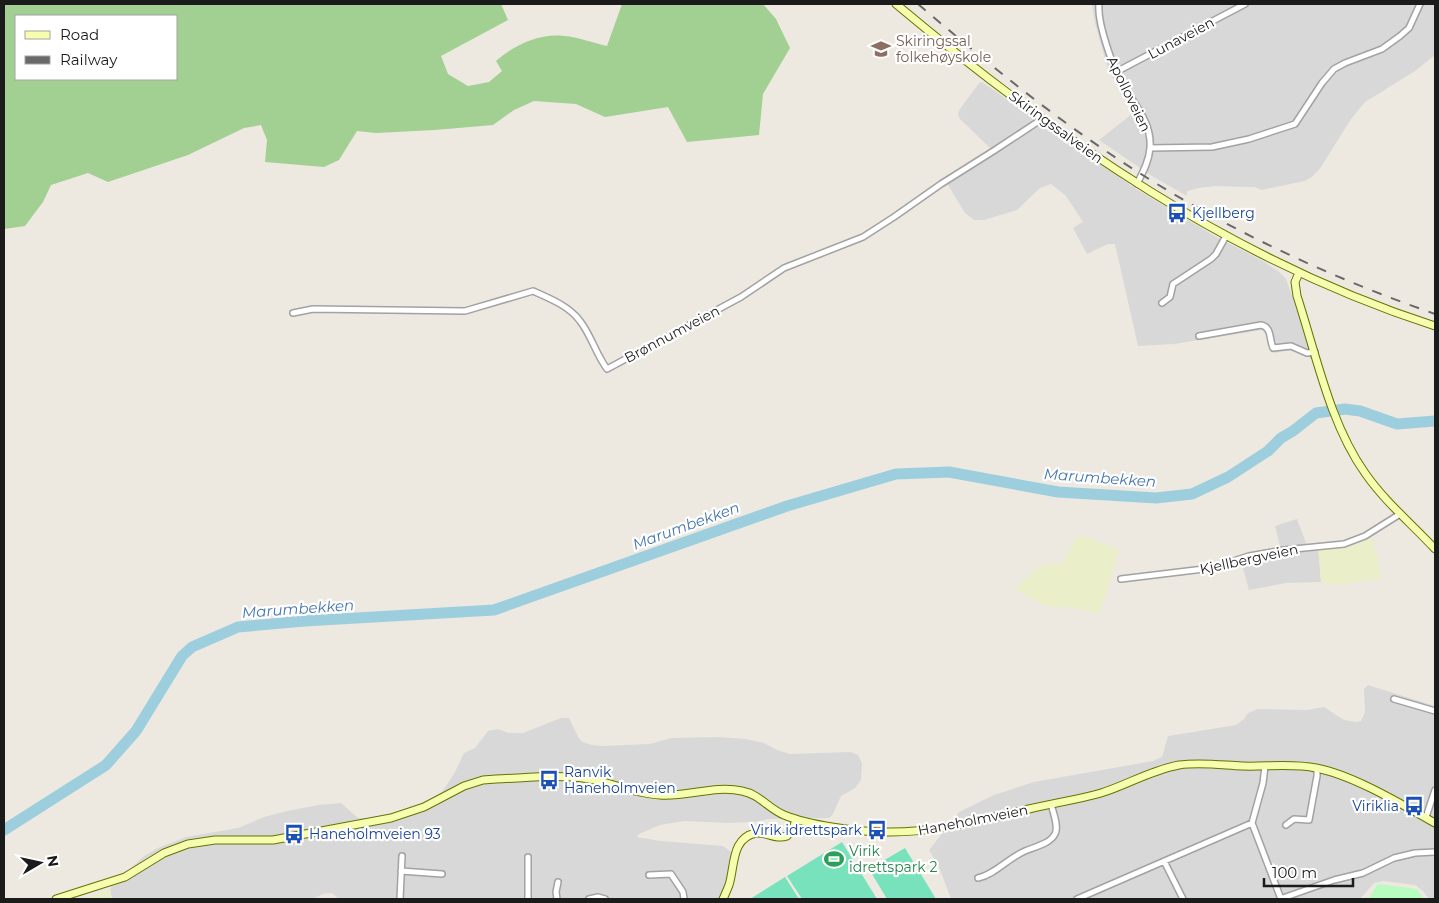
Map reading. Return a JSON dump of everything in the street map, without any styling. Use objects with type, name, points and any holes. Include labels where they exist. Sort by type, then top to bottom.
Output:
[{"type":"main road","name":"Skiringssalveien","points":[[896,4],[956,54],[1042,119],[1169,204],[1298,273],[1435,326]]},
{"type":"main road","points":[[1298,273],[1295,287],[1334,414],[1348,445],[1373,484],[1435,549]]},
{"type":"main road","name":"Haneholmveien","points":[[56,899],[125,877],[164,854],[188,844],[215,840],[273,840],[392,818],[424,807],[464,786],[490,779],[580,778],[597,780],[639,793],[656,795],[735,790],[755,795],[778,812],[796,819],[854,830],[905,832],[944,827],[1098,793],[1178,765],[1296,766],[1317,768],[1344,777],[1377,792],[1435,823]]},
{"type":"main road","points":[[723,899],[729,884],[735,853],[741,842],[750,835],[756,834],[787,836],[792,830],[796,819]]},
{"type":"street","name":"Apolloveien","points":[[1099,4],[1100,19],[1116,72],[1148,128],[1150,148],[1147,163],[1137,184]]},
{"type":"street","name":"Lunaveien","points":[[1116,72],[1245,4]]},
{"type":"street","points":[[1150,148],[1212,146],[1249,139],[1295,124],[1322,83],[1334,69],[1382,49],[1395,40],[1408,28],[1420,4]]},
{"type":"street","name":"Brønnumveien","points":[[293,313],[314,309],[465,311],[533,291],[558,302],[580,321],[600,359],[608,369],[741,297],[784,268],[862,236],[894,217],[941,184],[1042,119]]},
{"type":"street","points":[[1162,303],[1170,297],[1173,284],[1216,254],[1226,236]]},
{"type":"street","points":[[1199,336],[1261,325],[1269,330],[1273,348],[1296,347],[1307,352],[1315,352]]},
{"type":"street","name":"Kjellbergveien","points":[[1121,579],[1212,568],[1249,556],[1284,550],[1344,544],[1365,536],[1400,514]]},
{"type":"street","points":[[1394,699],[1435,711]]},
{"type":"street","points":[[1265,766],[1263,782],[1252,823],[1281,899],[1334,880],[1363,873],[1394,858],[1435,852]]},
{"type":"street","points":[[1286,825],[1294,819],[1310,820],[1317,768]]},
{"type":"street","points":[[1426,818],[1435,790]]},
{"type":"street","points":[[978,878],[988,875],[1019,854],[1053,837],[1056,830],[1051,804]]},
{"type":"street","points":[[1077,899],[1252,823]]},
{"type":"street","points":[[400,899],[402,856]]},
{"type":"street","points":[[528,857],[528,899]]},
{"type":"street","points":[[1164,861],[1183,899]]},
{"type":"street","points":[[401,871],[442,874]]},
{"type":"street","points":[[650,876],[671,874],[683,892],[684,899]]},
{"type":"street","points":[[557,899],[558,882]]},
{"type":"street","points":[[589,899],[598,896],[605,899]]},
{"type":"shaded area","points":[[1092,4],[1435,4],[1435,55],[1415,71],[1365,102],[1351,119],[1321,167],[1313,176],[1305,181],[1261,190],[1255,187],[1215,186],[1199,188],[1187,191],[1187,196],[1152,176],[1099,140],[1132,114],[1132,111],[1108,69],[1095,23]]},
{"type":"shaded area","points":[[982,82],[1136,189],[1278,271],[1286,279],[1312,359],[1292,350],[1271,352],[1266,334],[1262,330],[1174,344],[1138,346],[1115,244],[1108,244],[1087,254],[1073,228],[1083,222],[1066,196],[1051,184],[1040,188],[1017,210],[984,220],[974,220],[965,213],[948,185],[949,176],[990,149],[959,118],[958,113],[979,83]]},
{"type":"shaded area","points":[[1297,519],[1306,543],[1308,545],[1318,545],[1321,582],[1286,583],[1249,590],[1240,557],[1280,546],[1275,526]]},
{"type":"shaded area","points":[[1368,685],[1435,706],[1435,899],[1429,899],[1415,885],[1383,881],[1374,883],[1360,899],[951,899],[939,867],[929,850],[959,812],[994,795],[1034,782],[1153,761],[1162,757],[1168,736],[1236,725],[1248,713],[1258,709],[1307,710],[1324,707],[1344,720],[1361,721],[1365,712],[1364,689]]},
{"type":"shaded area","points":[[561,718],[569,718],[582,742],[592,745],[650,744],[671,738],[718,737],[746,739],[764,743],[790,754],[851,752],[858,755],[862,763],[861,780],[855,788],[841,796],[833,814],[829,818],[768,819],[755,822],[727,823],[684,821],[660,825],[639,834],[637,837],[661,841],[723,846],[731,852],[736,869],[733,886],[727,899],[339,899],[332,893],[323,894],[312,899],[112,899],[110,890],[116,876],[130,869],[144,856],[158,848],[186,837],[238,828],[264,817],[319,805],[341,803],[358,818],[393,814],[417,806],[442,792],[464,753],[475,748],[488,731],[498,729],[509,733],[523,733]]},
{"type":"green space","points":[[4,4],[501,4],[508,20],[441,56],[448,74],[468,86],[489,82],[502,71],[496,61],[519,45],[537,38],[564,36],[607,46],[622,4],[763,4],[776,19],[790,48],[763,94],[759,135],[687,142],[668,107],[605,117],[576,104],[534,101],[514,110],[493,125],[376,133],[357,131],[339,160],[324,167],[265,162],[267,140],[261,125],[244,128],[188,155],[108,182],[88,173],[51,185],[43,202],[25,226],[4,229]]},
{"type":"green space","points":[[1369,531],[1378,558],[1381,578],[1336,585],[1321,582],[1318,545],[1345,542]]},
{"type":"green space","points":[[1087,537],[1119,550],[1100,613],[1066,607],[1048,607],[1014,589],[1040,566],[1062,563],[1076,538]]},
{"type":"green space","name":"Virik idrettspark 2","points":[[842,842],[877,899],[802,899],[787,876]]},
{"type":"green space","points":[[905,848],[936,899],[887,899],[869,869]]},
{"type":"green space","points":[[785,877],[799,899],[750,899]]},
{"type":"green space","points":[[1378,884],[1417,889],[1424,899],[1368,899]]},
{"type":"green space","points":[[110,890],[112,899],[80,899]]},
{"type":"waterway","name":"Marumbekken","points":[[4,830],[106,765],[136,731],[182,656],[192,647],[238,627],[305,621],[494,610],[787,506],[896,474],[949,472],[1058,492],[1156,498],[1192,494],[1228,477],[1268,451],[1281,438],[1316,413],[1345,409],[1360,411],[1397,424],[1435,421]]},
{"type":"railway","points":[[918,4],[1055,115],[1103,149],[1181,199],[1305,262],[1348,281],[1435,314]]},
{"type":"place","name":"Skiringssal folkehøyskole","points":[[881,49]]},
{"type":"place","name":"Kjellberg","points":[[1177,213]]},
{"type":"place","name":"Ranvik Haneholmveien","points":[[549,780]]},
{"type":"place","name":"Viriklia","points":[[1414,806]]},
{"type":"place","name":"Virik idrettspark","points":[[877,830]]},
{"type":"place","name":"Haneholmveien 93","points":[[294,834]]},
{"type":"place","name":"Virik idrettspark 2","points":[[834,859]]}]
